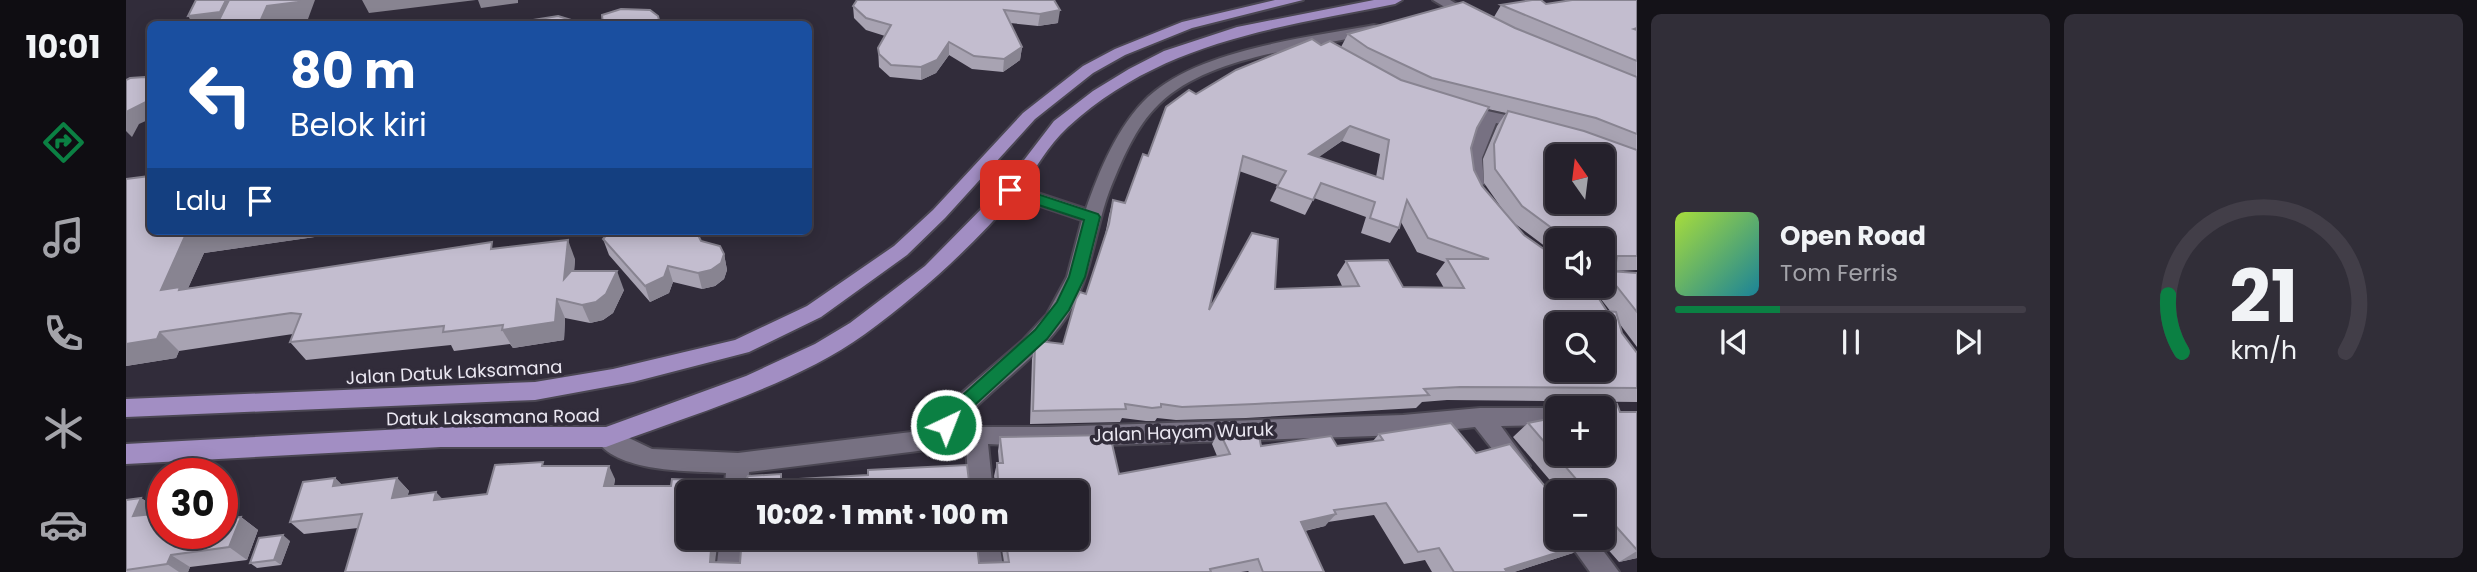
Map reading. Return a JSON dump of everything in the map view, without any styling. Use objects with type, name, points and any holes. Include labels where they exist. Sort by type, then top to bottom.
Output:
[{"type":"highway","name":"Jalan Datuk Laksamana","points":[[126,408],[535,391],[588,384],[742,346],[812,313],[881,267],[932,222],[1029,116],[1073,77],[1121,49],[1161,32],[1222,13],[1296,0]]},
{"type":"highway","name":"Datuk Laksamana Road","points":[[126,454],[441,437],[606,437],[753,382],[857,329],[932,271],[1010,190],[1060,125],[1098,94],[1169,54],[1241,30],[1288,20],[1333,5],[1395,0]]},
{"type":"street","points":[[1442,7],[1490,27]]},
{"type":"street","points":[[1288,20],[1334,54]]},
{"type":"street","points":[[932,442],[960,408],[1041,334],[1064,305],[1077,277],[1092,217],[1110,169],[1154,100],[1182,80],[1268,51],[1395,24]]},
{"type":"street","points":[[1241,30],[1268,51]]},
{"type":"street","points":[[1439,104],[1546,130]]},
{"type":"street","points":[[1485,201],[1477,190],[1471,173],[1472,163],[1492,117]]},
{"type":"street","points":[[1010,190],[1092,217]]},
{"type":"street","name":"Jalan Hayam Wuruk","points":[[606,437],[633,453],[652,458],[738,463],[932,442],[976,434],[1048,437],[1402,425],[1479,417],[1545,416]]},
{"type":"street","points":[[1479,417],[1531,481]]},
{"type":"street","points":[[976,434],[980,480]]},
{"type":"street","points":[[737,480],[738,463]]},
{"type":"street","points":[[729,572],[731,550]]},
{"type":"street","points":[[988,550],[992,572]]},
{"type":"street","points":[[1588,550],[1606,572]]},
{"type":"building","points":[[196,0],[226,0],[220,12],[188,16]]},
{"type":"building","points":[[229,0],[299,0],[267,6],[260,21],[218,21]]},
{"type":"building","points":[[857,0],[1054,0],[1060,10],[1040,14],[1004,10],[1022,47],[1004,59],[974,56],[949,42],[937,60],[921,67],[891,65],[879,54],[878,48],[891,25],[866,18],[853,6]]},
{"type":"building","points":[[1541,0],[1546,4],[1572,0],[1637,0],[1637,28],[1634,29],[1637,30],[1637,61],[1501,5]]},
{"type":"building","points":[[1463,2],[1515,28],[1637,77],[1637,134],[1596,118],[1432,78],[1368,48],[1348,34]]},
{"type":"building","points":[[621,9],[650,10],[658,16],[659,21],[603,21],[602,15]]},
{"type":"building","points":[[558,16],[572,21],[527,21]]},
{"type":"building","points":[[1312,39],[1321,45],[1330,41],[1401,80],[1489,107],[1477,128],[1471,148],[1474,170],[1482,186],[1524,235],[1545,250],[1545,298],[1598,298],[1607,311],[1616,312],[1622,333],[1637,353],[1637,388],[1460,387],[1424,389],[1429,395],[1182,407],[1161,404],[1161,407],[1152,408],[1125,404],[1126,409],[1033,411],[1035,345],[1039,341],[1063,344],[1076,299],[1080,292],[1086,294],[1109,224],[1113,200],[1125,203],[1143,154],[1148,156],[1166,107],[1189,90],[1196,94],[1236,70]],"holes":[[[1350,126],[1389,140],[1383,179],[1309,154]],[[1243,156],[1286,171],[1277,187],[1313,200],[1321,183],[1375,202],[1370,218],[1399,228],[1407,200],[1428,238],[1489,259],[1447,259],[1464,288],[1403,287],[1388,260],[1346,261],[1359,286],[1275,289],[1278,239],[1252,233],[1209,310]]]},
{"type":"building","points":[[147,77],[147,102],[128,111],[126,115],[126,80]]},
{"type":"building","points":[[1508,111],[1584,131],[1637,150],[1637,256],[1617,256],[1615,268],[1615,228],[1552,228],[1522,206],[1495,169],[1494,144]]},
{"type":"building","points":[[147,176],[147,235],[186,235],[161,290],[180,287],[179,290],[492,242],[491,249],[568,240],[564,279],[571,271],[617,271],[606,294],[596,302],[582,305],[557,299],[555,322],[502,330],[503,325],[443,332],[444,326],[290,342],[301,314],[291,313],[160,332],[157,339],[126,344],[126,179]]},
{"type":"building","points":[[606,235],[698,235],[701,241],[720,246],[724,254],[721,263],[711,270],[698,273],[668,266],[664,277],[645,286],[603,239]]},
{"type":"building","points":[[1615,271],[1637,273],[1637,312],[1615,284]]},
{"type":"building","points":[[1615,404],[1620,412],[1637,412],[1637,550],[1615,525],[1615,480],[1577,480],[1565,466],[1615,466]]},
{"type":"building","points":[[1545,420],[1545,443],[1528,423]]},
{"type":"building","points":[[1451,423],[1476,453],[1510,444],[1545,486],[1545,550],[1566,550],[1505,569],[1507,572],[1454,572],[1439,548],[1418,552],[1386,503],[1334,510],[1336,514],[1301,522],[1324,572],[1263,572],[1258,559],[1210,569],[1211,572],[345,572],[362,514],[290,522],[303,482],[335,478],[333,486],[397,478],[392,498],[436,492],[434,500],[487,494],[495,465],[543,462],[542,466],[609,466],[604,486],[671,486],[672,479],[696,480],[676,480],[676,550],[711,550],[710,562],[740,563],[741,550],[978,550],[979,563],[1009,562],[1007,550],[1089,550],[1089,480],[997,480],[997,463],[1003,463],[1000,437],[1110,435],[1119,474],[1230,454],[1219,431],[1258,430],[1261,446],[1331,436],[1337,446],[1383,440],[1379,434]]},
{"type":"building","points":[[967,465],[969,480],[781,480],[868,475],[868,470]]},
{"type":"building","points":[[781,474],[781,480],[746,480],[748,476]]},
{"type":"building","points":[[141,498],[133,516],[147,515],[147,549],[214,549],[171,555],[167,564],[126,570],[126,500]]},
{"type":"building","points":[[283,535],[274,560],[250,563],[259,538]]},
{"type":"route","points":[[946,425],[960,408],[1041,334],[1064,305],[1077,277],[1092,217],[1010,190]]}]
